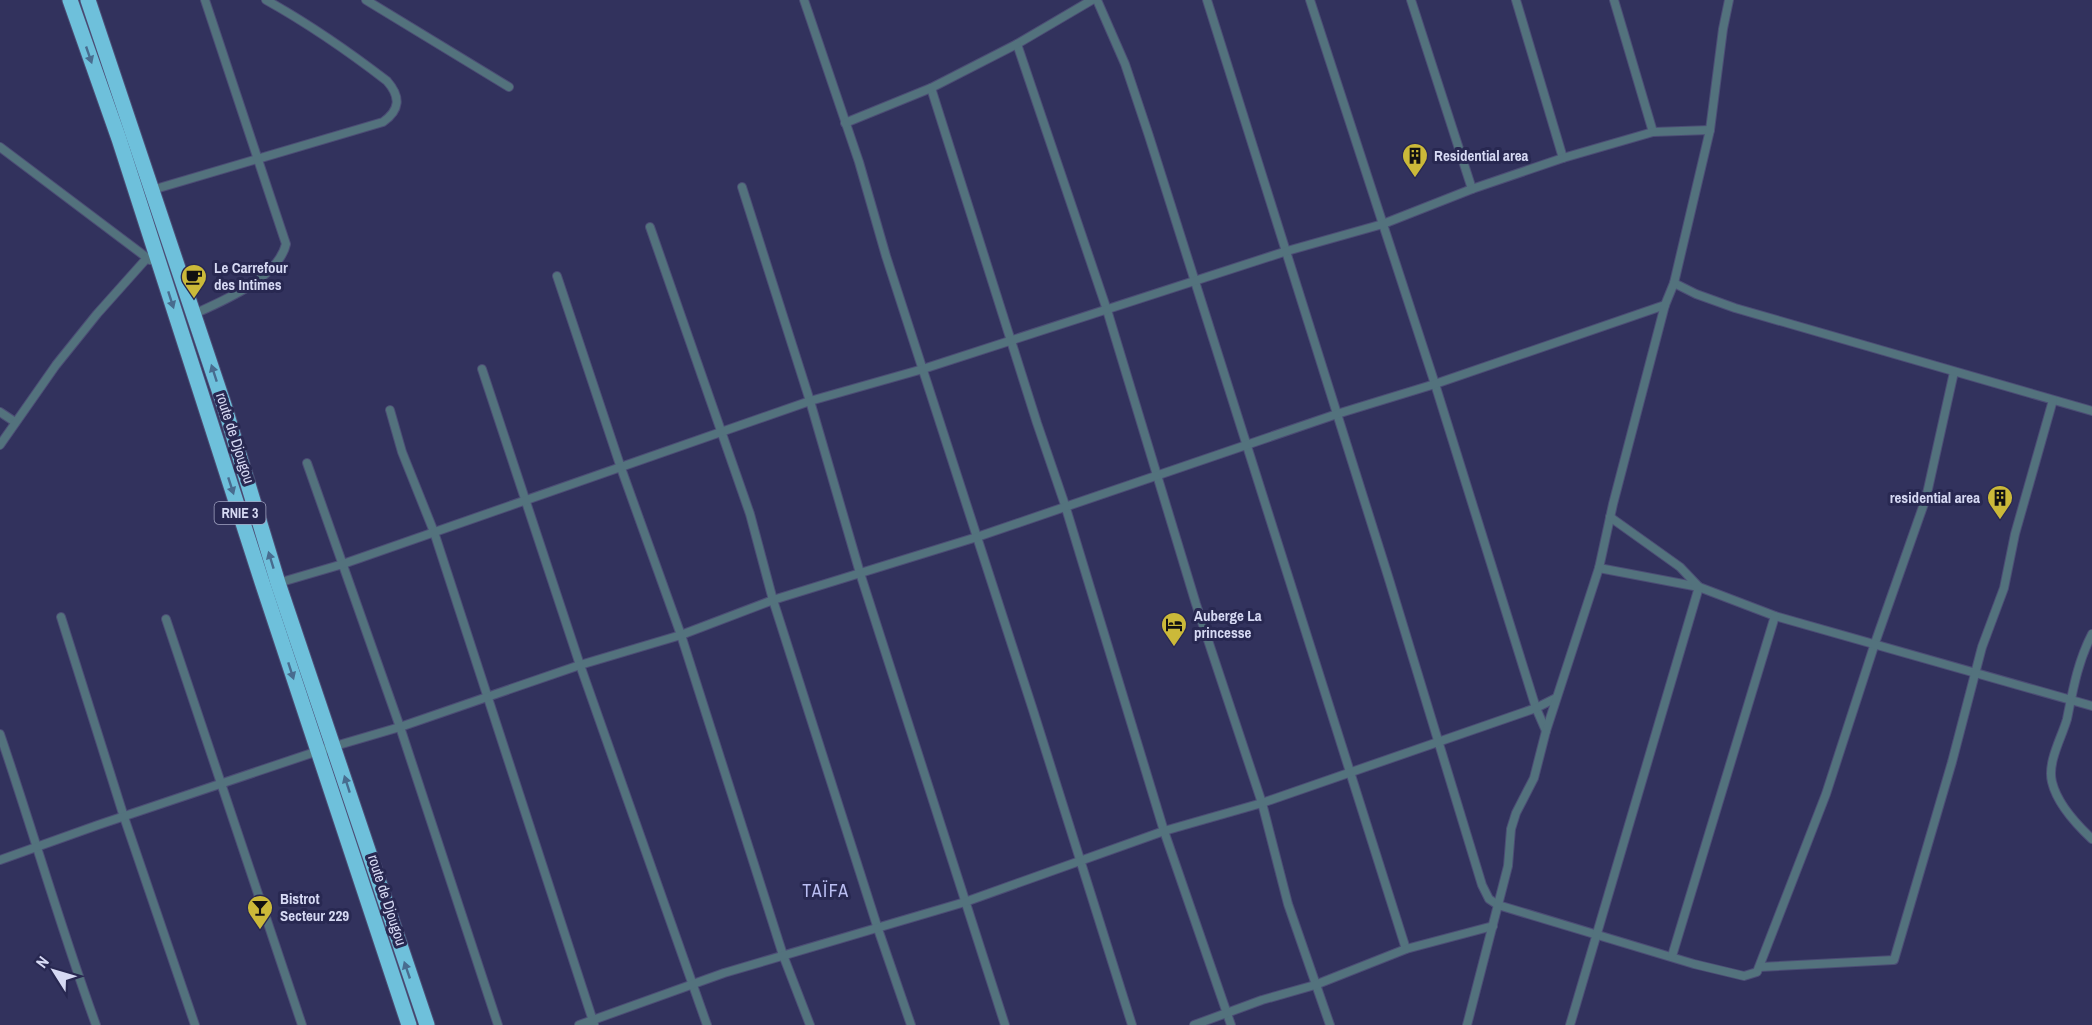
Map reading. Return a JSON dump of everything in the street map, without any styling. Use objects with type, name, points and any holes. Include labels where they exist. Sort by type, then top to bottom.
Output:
[{"type":"highway","name":"route de Djougou","points":[[70,0],[126,137],[152,190],[224,405],[278,583],[427,1025]]},
{"type":"highway","name":"route de Djougou","points":[[88,0],[160,267],[410,1025]]},
{"type":"street","points":[[194,314],[223,301],[260,278],[277,263],[284,253],[285,244],[205,0]]},
{"type":"street","points":[[152,190],[382,122],[392,116],[397,108],[393,87],[387,81],[332,40],[266,0]]},
{"type":"street","points":[[366,0],[509,87]]},
{"type":"street","points":[[804,0],[1132,1025]]},
{"type":"street","points":[[845,123],[931,88],[1017,44],[1092,0]]},
{"type":"street","points":[[1097,0],[1125,64],[1196,281],[1406,949]]},
{"type":"street","points":[[1207,0],[1287,251],[1482,885],[1490,899],[1498,905],[1694,964],[1744,976],[1751,975],[1760,967],[1826,794],[1875,643],[1926,498],[1954,372]]},
{"type":"street","points":[[1310,0],[1435,384],[1536,708],[1546,731]]},
{"type":"street","points":[[1411,0],[1472,189]]},
{"type":"street","points":[[1516,0],[1563,158]]},
{"type":"street","points":[[1614,0],[1653,132]]},
{"type":"street","points":[[1467,1025],[1508,866],[1511,829],[1516,813],[1534,778],[1556,698],[1599,568],[1665,305],[1674,283],[1710,129],[1729,0]]},
{"type":"street","points":[[1017,44],[1107,310],[1196,604],[1262,803],[1288,904],[1330,1025]]},
{"type":"street","points":[[931,88],[1065,505],[1164,831],[1231,1025]]},
{"type":"street","points":[[278,583],[343,564],[810,401],[923,369],[1287,251],[1383,224],[1472,189],[1563,158],[1653,132],[1710,129]]},
{"type":"street","points":[[0,147],[160,267]]},
{"type":"street","points":[[742,187],[810,401],[860,573],[1005,1025]]},
{"type":"street","points":[[650,227],[750,514],[773,600],[911,1025]]},
{"type":"street","points":[[0,444],[56,365],[90,322],[147,258]]},
{"type":"street","points":[[557,276],[621,468],[681,635],[783,955],[810,1025]]},
{"type":"street","points":[[1674,283],[1696,294],[1735,308],[2092,411]]},
{"type":"street","points":[[0,860],[318,751],[400,727],[580,665],[681,635],[773,600],[977,537],[1065,505],[1336,414],[1435,384],[1665,305]]},
{"type":"street","points":[[482,369],[580,665],[707,1025]]},
{"type":"street","points":[[1760,967],[1894,960],[1990,622],[2004,588],[2015,534],[2053,400]]},
{"type":"street","points":[[390,410],[402,452],[434,532],[594,1022]]},
{"type":"street","points":[[0,412],[15,422]]},
{"type":"street","points":[[307,463],[400,727],[498,1025]]},
{"type":"street","points":[[1610,517],[1680,567],[1699,587]]},
{"type":"street","points":[[1599,568],[1699,587],[1775,616],[2092,706]]},
{"type":"street","points":[[1570,1025],[1699,587]]},
{"type":"street","points":[[1672,956],[1775,616]]},
{"type":"street","points":[[62,617],[124,817],[195,1025]]},
{"type":"street","points":[[165,619],[302,1025]]},
{"type":"street","points":[[2092,634],[2084,650],[2069,700],[2067,718],[2052,770],[2052,781],[2057,793],[2074,820],[2092,839]]},
{"type":"street","points":[[579,1025],[594,1022],[693,984],[965,902],[1164,831],[1262,803],[1536,708],[1556,698]]},
{"type":"street","points":[[0,734],[69,949],[96,1025]]},
{"type":"street","points":[[1194,1025],[1262,1000],[1315,985],[1406,949],[1493,926]]},
{"type":"place","name":"Residential area","points":[[1415,179]]},
{"type":"place","name":"Le Carrefour des Intimes","points":[[194,300]]},
{"type":"place","name":"residential area","points":[[2000,521]]},
{"type":"place","name":"Auberge La princesse","points":[[1174,648]]},
{"type":"place","name":"Bistrot Secteur 229","points":[[260,931]]},
{"type":"district","name":"TAÏFA","points":[[826,891]]}]
